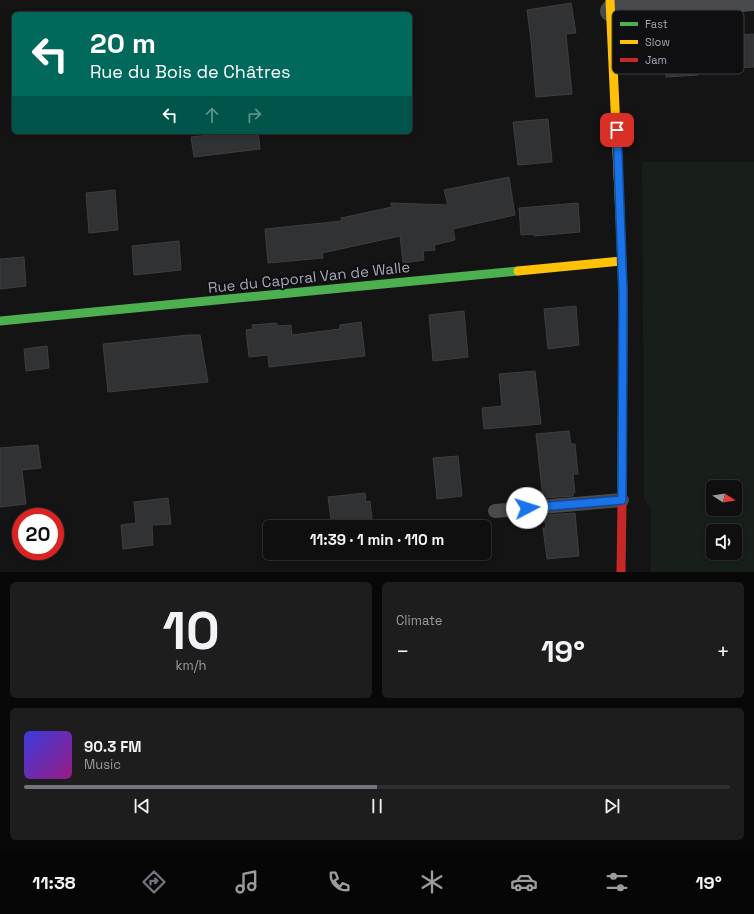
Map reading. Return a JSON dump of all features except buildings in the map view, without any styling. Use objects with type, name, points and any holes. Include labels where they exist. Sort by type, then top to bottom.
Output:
[{"type":"street","points":[[612,42],[610,6],[754,0]]},
{"type":"street","points":[[614,74],[619,166],[623,293],[622,572]]},
{"type":"street","name":"Rue du Caporal Van de Walle","points":[[0,321],[621,261]]},
{"type":"lane","points":[[495,511],[622,500]]},
{"type":"shaded area","points":[[642,162],[754,162],[754,572],[651,572],[651,509],[644,499]]},
{"type":"traffic: fast","points":[[620,216],[623,293],[622,502]]},
{"type":"traffic: fast","points":[[0,321],[518,271]]},
{"type":"traffic: slow","points":[[610,0],[612,43]]},
{"type":"traffic: slow","points":[[613,74],[620,216]]},
{"type":"traffic: slow","points":[[518,271],[621,261]]},
{"type":"traffic: jam","points":[[621,572],[622,502]]},
{"type":"route","points":[[527,508],[622,500],[623,293],[617,130]]}]
